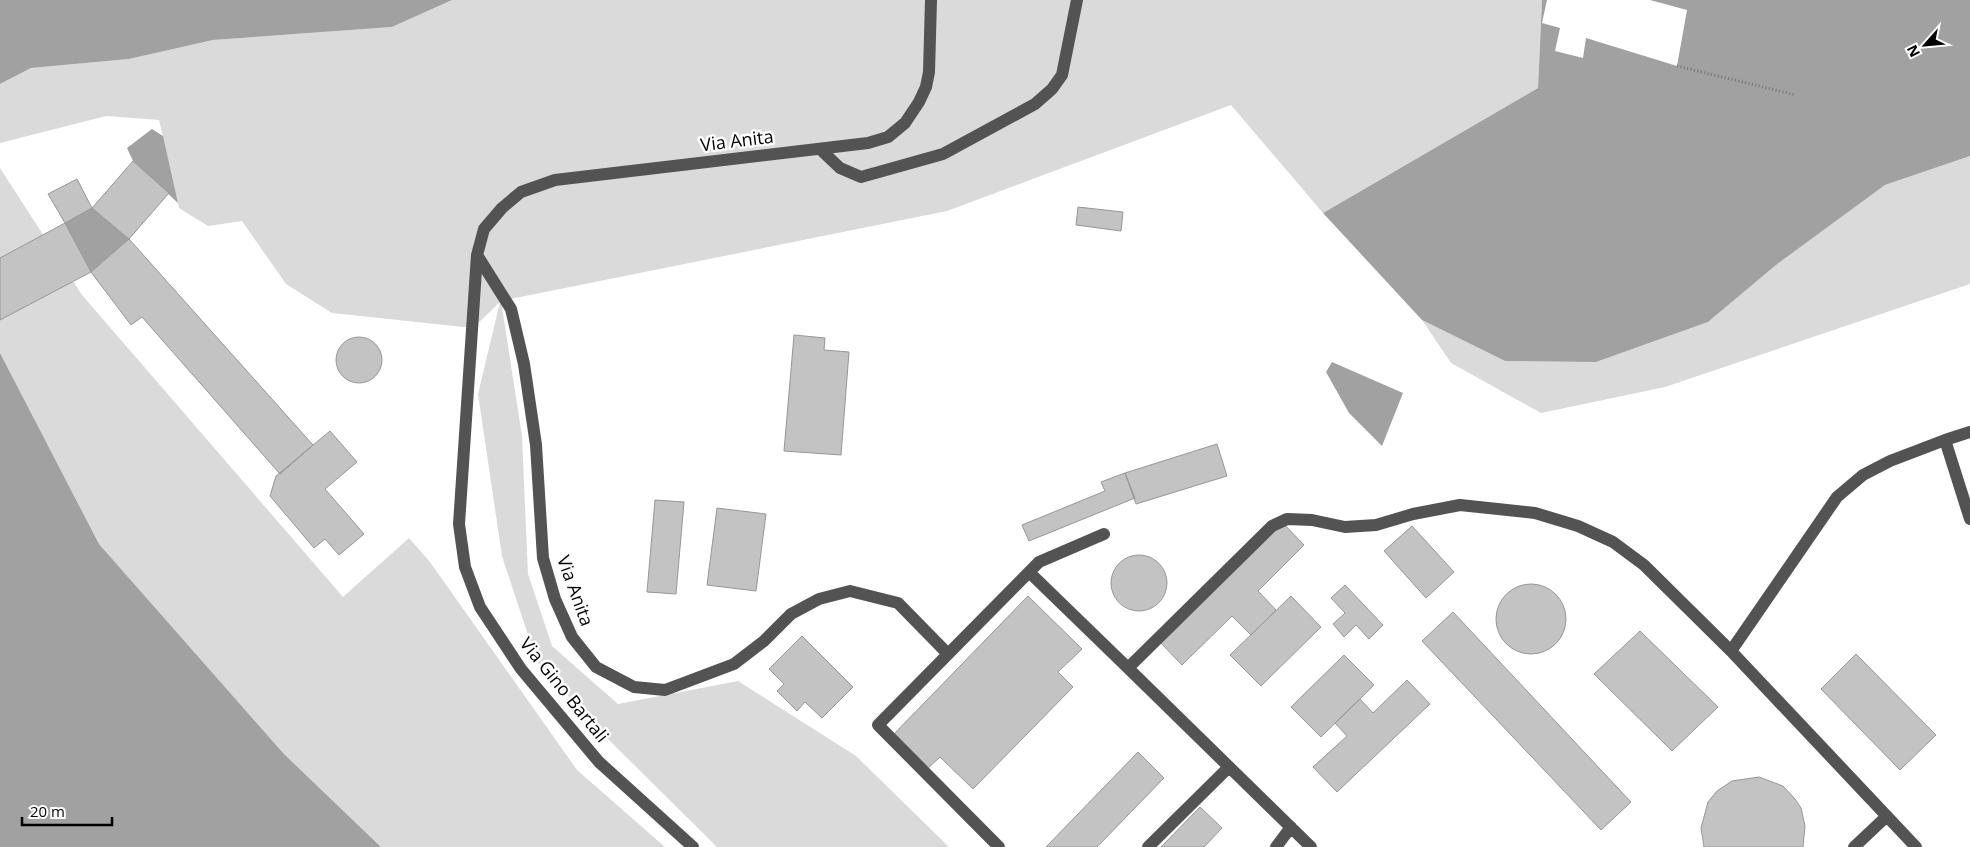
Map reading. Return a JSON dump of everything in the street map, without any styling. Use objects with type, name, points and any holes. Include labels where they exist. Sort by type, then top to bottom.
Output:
[{"type":"street","name":"Via Anita","points":[[459,524],[477,255],[484,229],[502,208],[521,192],[555,180],[868,143],[888,137],[905,123],[919,102],[926,87],[931,0]]},
{"type":"street","points":[[820,149],[840,168],[861,177],[943,154],[1035,104],[1052,89],[1062,75],[1077,0]]},
{"type":"street","name":"Via Anita","points":[[477,255],[511,309],[524,364],[536,445],[544,558],[555,599],[572,637],[596,667],[634,687],[665,690],[734,664],[764,641],[791,614],[820,599],[850,591],[898,603],[948,654]]},
{"type":"street","points":[[1731,651],[1837,497],[1863,475],[1890,461],[1970,432]]},
{"type":"street","points":[[1945,440],[1970,519]]},
{"type":"street","points":[[1128,668],[1272,526],[1279,522],[1287,519],[1312,520],[1345,527],[1376,525],[1413,514],[1460,505],[1536,513],[1578,526],[1613,542],[1644,565],[1731,651],[1916,847]]},
{"type":"street","name":"Via Gino Bartali","points":[[459,524],[465,567],[480,607],[521,669],[599,762],[693,847]]},
{"type":"street","points":[[999,847],[878,724],[1039,562],[1104,534]]},
{"type":"street","points":[[1029,572],[1311,847]]},
{"type":"street","points":[[1148,847],[1229,767]]},
{"type":"street","points":[[1854,847],[1887,816]]},
{"type":"street","points":[[1276,847],[1291,827]]},
{"type":"path","points":[[1677,66],[1796,95]]},
{"type":"shaded area","points":[[0,0],[452,0],[392,27],[213,40],[129,59],[31,68],[0,84]]},
{"type":"shaded area","points":[[452,0],[1542,0],[1538,88],[1323,213],[1231,105],[947,211],[501,301],[522,436],[528,574],[552,646],[618,704],[738,681],[856,756],[949,847],[717,847],[608,739],[537,662],[502,556],[478,394],[500,302],[473,328],[332,313],[286,284],[242,221],[208,226],[179,208],[159,120],[106,116],[0,143],[0,84],[31,68],[129,59],[213,40],[392,27]]},
{"type":"shaded area","points":[[1542,0],[1970,0],[1970,156],[1885,185],[1776,265],[1708,322],[1596,362],[1505,361],[1422,320],[1323,213],[1538,88]]},
{"type":"shaded area","points":[[152,129],[163,136],[178,203],[133,161],[127,148]]},
{"type":"shaded area","points":[[1970,156],[1970,284],[1665,387],[1541,413],[1451,363],[1422,320],[1505,361],[1596,362],[1708,322],[1776,265],[1885,185]]},
{"type":"shaded area","points":[[0,168],[82,295],[343,597],[409,538],[430,562],[577,770],[665,847],[381,847],[284,754],[99,544],[0,353]]},
{"type":"shaded area","points":[[92,208],[129,239],[91,272],[65,223]]},
{"type":"shaded area","points":[[0,353],[99,544],[284,754],[381,847],[0,847]]},
{"type":"shaded area","points":[[1332,362],[1403,393],[1382,446],[1349,413],[1326,372]]},
{"type":"shaded area","points":[[1526,593],[1536,593],[1550,600],[1557,614],[1557,624],[1550,638],[1536,645],[1526,645],[1516,641],[1509,634],[1505,624],[1505,614],[1509,604],[1516,597]]},
{"type":"pier","points":[[1547,0],[1650,0],[1687,10],[1677,66],[1586,38],[1583,58],[1555,51],[1560,28],[1542,23]]},
{"type":"building","points":[[133,161],[169,193],[129,239],[92,208]]},
{"type":"building","points":[[77,179],[92,208],[65,223],[48,194]]},
{"type":"building","points":[[1078,207],[1123,212],[1121,231],[1076,225]]},
{"type":"building","points":[[65,223],[91,272],[0,320],[0,258]]},
{"type":"building","points":[[129,239],[313,445],[280,474],[142,317],[131,325],[91,272]]},
{"type":"building","points":[[794,335],[825,338],[824,350],[849,352],[841,455],[784,451]]},
{"type":"building","points":[[364,337],[368,338],[378,347],[381,351],[381,369],[372,379],[364,383],[354,383],[346,379],[337,369],[336,355],[340,347],[350,338]]},
{"type":"building","points":[[330,431],[357,462],[325,489],[364,534],[339,555],[325,539],[314,548],[270,496],[276,476]]},
{"type":"building","points":[[1217,444],[1227,476],[1136,504],[1125,473]]},
{"type":"building","points":[[1125,473],[1135,498],[1029,541],[1022,525],[1105,491],[1101,482]]},
{"type":"building","points":[[655,500],[684,502],[676,594],[647,592]]},
{"type":"building","points":[[717,508],[766,514],[756,591],[707,585]]},
{"type":"building","points":[[1280,520],[1304,545],[1258,591],[1276,610],[1251,635],[1232,616],[1182,665],[1158,640]]},
{"type":"building","points":[[1412,526],[1454,572],[1426,598],[1384,551]]},
{"type":"building","points":[[1139,555],[1154,560],[1162,568],[1167,583],[1162,598],[1154,606],[1139,611],[1124,606],[1116,598],[1111,583],[1116,568],[1124,560]]},
{"type":"building","points":[[1531,584],[1550,590],[1560,600],[1566,619],[1560,638],[1550,648],[1531,654],[1512,648],[1502,638],[1496,619],[1502,600],[1512,590]]},
{"type":"building","points":[[1345,585],[1383,625],[1369,639],[1356,625],[1344,637],[1333,624],[1345,613],[1331,598]]},
{"type":"building","points":[[1028,596],[1082,649],[1058,672],[1073,687],[973,789],[940,757],[927,769],[893,735]]},
{"type":"building","points":[[1291,596],[1321,627],[1261,686],[1230,655]]},
{"type":"building","points":[[1453,612],[1631,802],[1601,830],[1422,641]]},
{"type":"building","points":[[1640,631],[1718,707],[1672,751],[1594,674]]},
{"type":"building","points":[[802,636],[853,687],[822,718],[805,702],[797,711],[777,691],[784,684],[769,669]]},
{"type":"building","points":[[1856,654],[1936,735],[1900,770],[1821,689]]},
{"type":"building","points":[[1344,655],[1374,685],[1321,737],[1291,707]]},
{"type":"building","points":[[1407,680],[1430,704],[1337,792],[1313,767],[1347,736],[1335,723],[1360,699],[1373,713]]},
{"type":"building","points":[[1138,752],[1164,778],[1097,847],[1046,847]]},
{"type":"building","points":[[1759,777],[1783,786],[1801,808],[1805,826],[1803,847],[1704,847],[1701,828],[1708,802],[1717,791],[1732,781]]},
{"type":"building","points":[[1200,807],[1222,828],[1204,847],[1161,847]]}]
